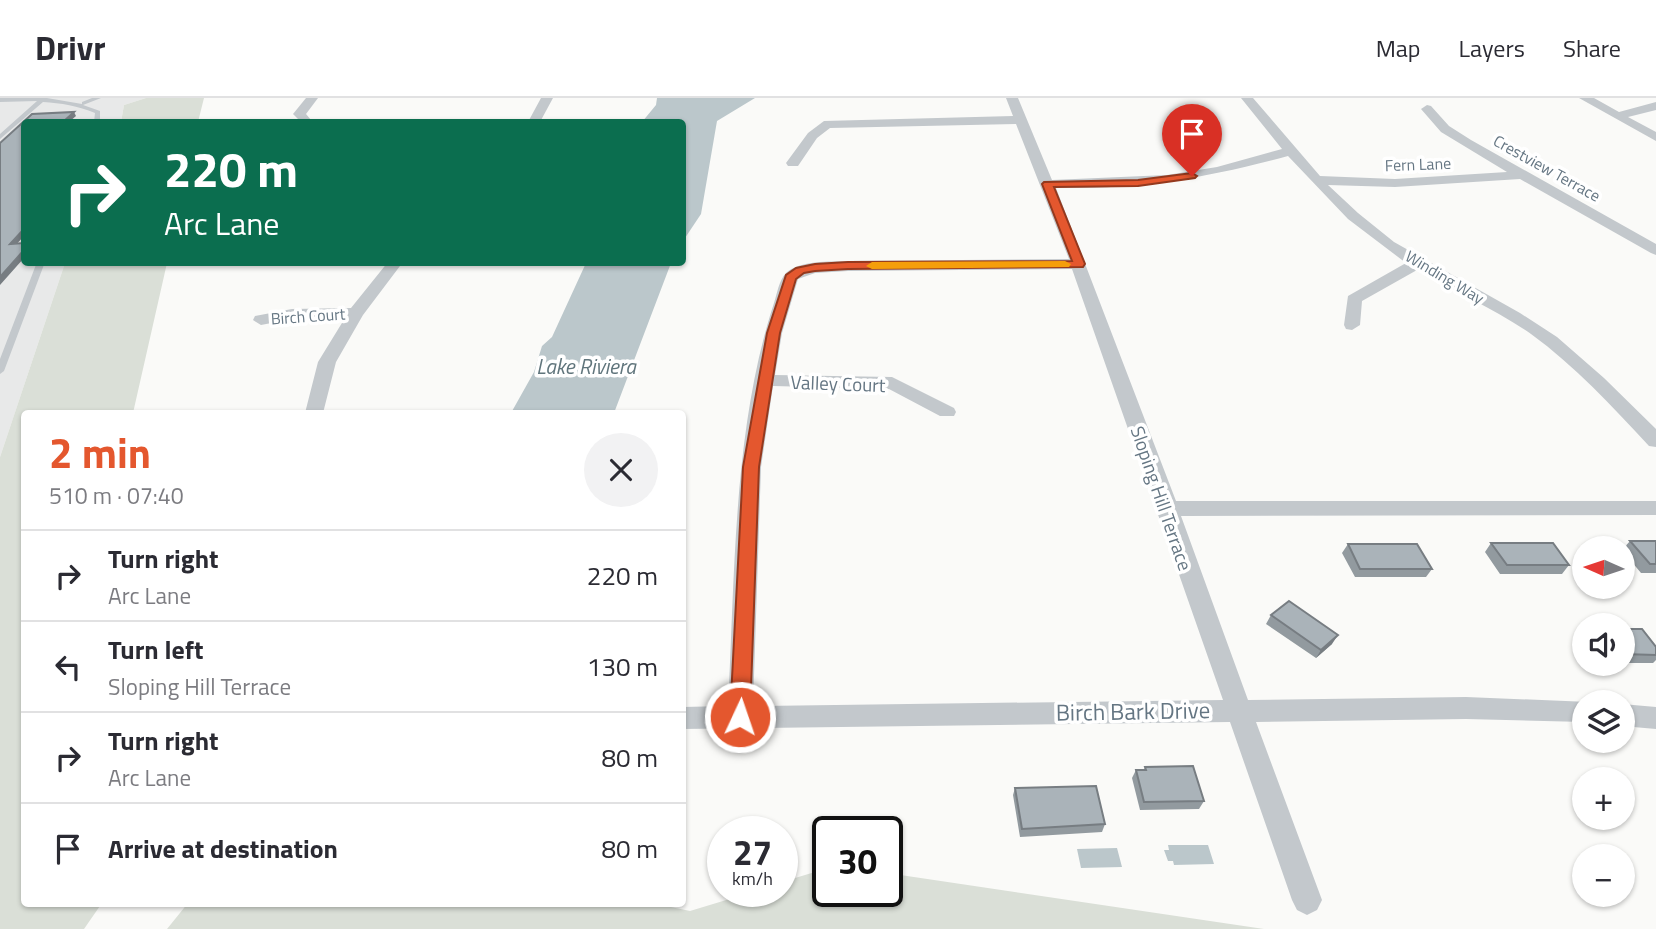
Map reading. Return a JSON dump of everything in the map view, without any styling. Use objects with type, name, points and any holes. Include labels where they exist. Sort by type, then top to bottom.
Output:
[{"type":"street","points":[[304,119],[299,114],[312,98]]},
{"type":"street","points":[[536,119],[547,98]]},
{"type":"street","name":"Sloping Hill Terrace","points":[[1012,98],[1079,264],[1236,710],[1307,900]]},
{"type":"street","name":"Winding Way","points":[[1247,98],[1317,180],[1370,231],[1534,329],[1568,355],[1613,396],[1656,441]]},
{"type":"street","points":[[1585,98],[1656,137]]},
{"type":"street","points":[[1617,116],[1656,106]]},
{"type":"street","name":"Crestview Terrace","points":[[1427,109],[1445,129],[1520,175],[1656,250]]},
{"type":"street","points":[[793,163],[807,148],[814,132],[820,126],[828,124],[1021,120]]},
{"type":"street","points":[[1048,184],[1138,183],[1177,178],[1291,151]]},
{"type":"street","name":"Fern Lane","points":[[1317,180],[1395,183],[1520,175]]},
{"type":"street","points":[[1352,325],[1354,299],[1418,262]]},
{"type":"street","points":[[740,717],[751,467],[773,333],[791,278],[800,271],[815,268],[1079,264]]},
{"type":"street","points":[[315,410],[327,362],[356,313],[393,266]]},
{"type":"street","name":"Birch Court","points":[[261,320],[292,314],[356,313]]},
{"type":"street","name":"Valley Court","points":[[765,380],[892,383],[947,411]]},
{"type":"street","points":[[1166,509],[1656,508]]},
{"type":"street","name":"Birch Bark Drive","points":[[686,718],[1466,708],[1572,711]]},
{"type":"street","points":[[1635,716],[1656,718]]},
{"type":"lane","points":[[0,137],[44,98]]},
{"type":"lane","points":[[0,100],[44,98],[84,103],[97,112],[97,119]]},
{"type":"lane","points":[[84,103],[98,98]]},
{"type":"lane","points":[[0,371],[39,266]]},
{"type":"shaded area","points":[[0,98],[146,98],[124,105],[122,119],[21,119],[21,266],[64,266],[0,457]]},
{"type":"shaded area","points":[[146,98],[204,98],[199,119],[122,119],[124,105]]},
{"type":"shaded area","points":[[64,266],[166,266],[134,410],[21,410],[21,907],[99,907],[84,929],[0,929],[0,457]]},
{"type":"shaded area","points":[[812,873],[812,907],[903,907],[903,875],[1264,929],[167,929],[185,907],[671,907],[690,911],[707,906],[798,907],[798,877]]},
{"type":"water","points":[[657,98],[755,98],[717,121],[701,214],[686,236],[686,119],[644,119],[656,105]]},
{"type":"water","name":"Lake Riviera","points":[[585,266],[670,266],[615,410],[513,410],[534,372],[542,346],[552,337]]},
{"type":"water","points":[[1168,845],[1208,845],[1214,864],[1174,865],[1173,861],[1168,861],[1164,850],[1169,850]]},
{"type":"water","points":[[1117,848],[1122,867],[1081,868],[1077,849]]},
{"type":"building","points":[[74,112],[66,119],[26,119],[32,114]]},
{"type":"building","points":[[21,124],[21,232],[10,244],[21,243],[21,253],[0,277],[0,143]]},
{"type":"building","points":[[1635,541],[1656,541],[1656,564],[1650,564],[1635,547]]},
{"type":"building","points":[[1491,543],[1553,543],[1569,565],[1507,565]]},
{"type":"building","points":[[1348,544],[1417,544],[1432,569],[1360,569]]},
{"type":"building","points":[[1289,601],[1338,635],[1321,650],[1271,615]]},
{"type":"building","points":[[1635,629],[1642,629],[1656,647],[1656,655],[1635,654]]},
{"type":"building","points":[[1193,766],[1204,801],[1144,802],[1136,770],[1146,770],[1145,767]]},
{"type":"building","points":[[1096,786],[1105,824],[1022,829],[1015,788]]},
{"type":"slow traffic","points":[[872,266],[1065,264]]},
{"type":"route","points":[[740,717],[751,467],[773,333],[791,278],[800,271],[848,266],[1079,264],[1048,184],[1138,183],[1192,176]]}]
